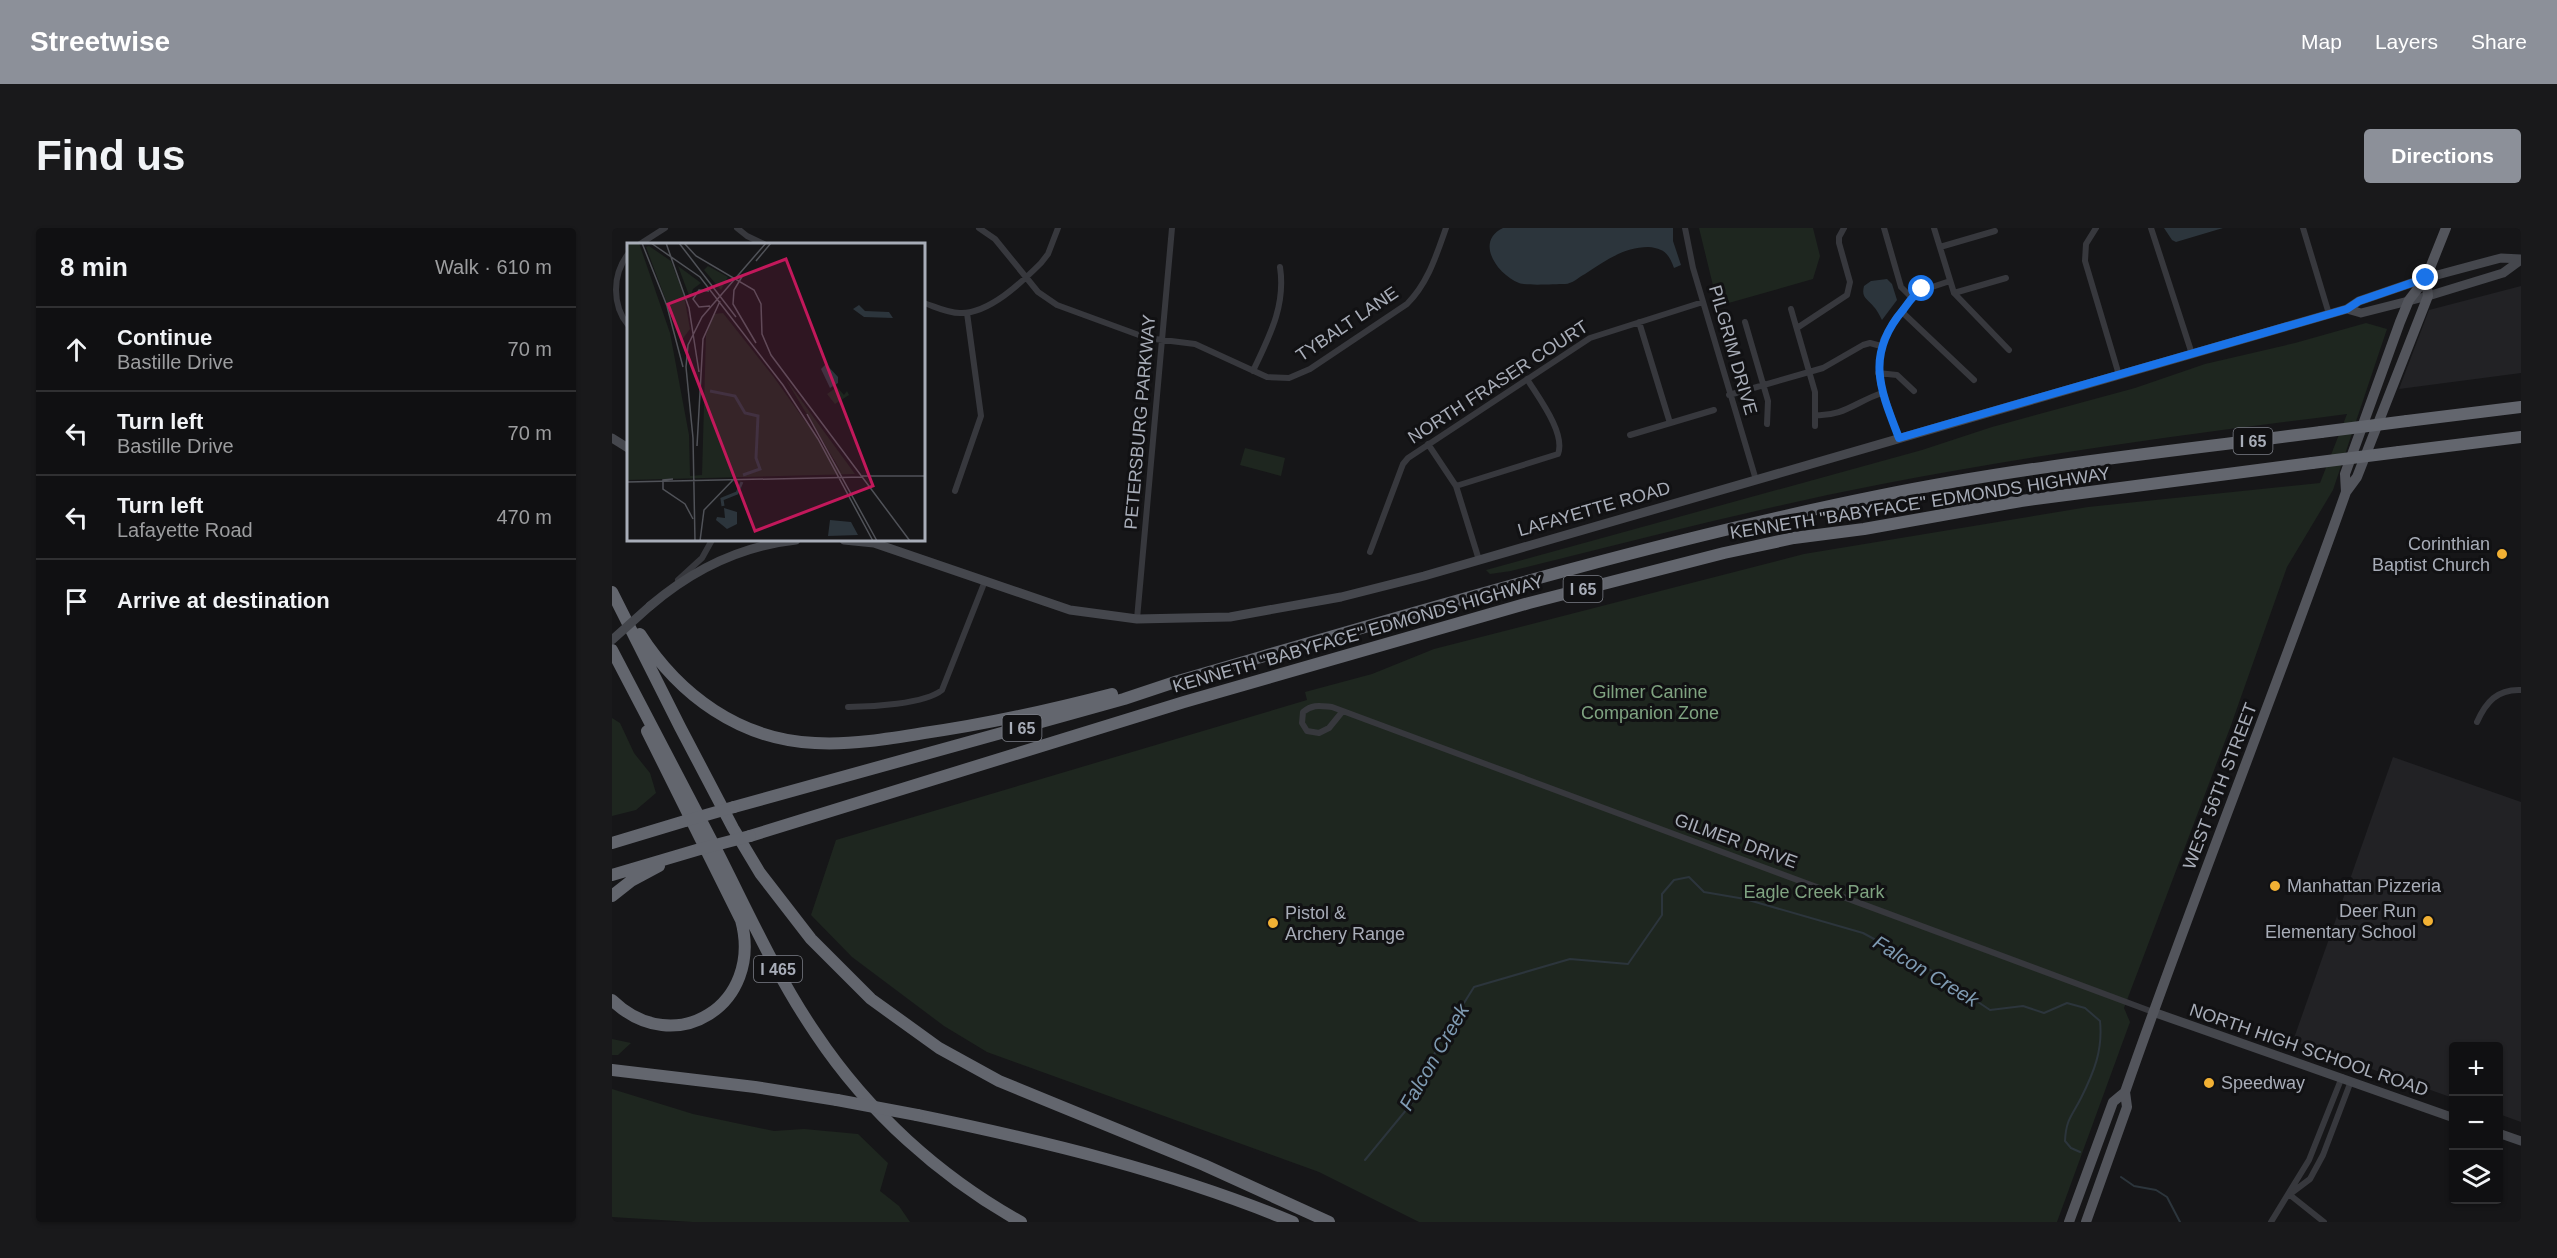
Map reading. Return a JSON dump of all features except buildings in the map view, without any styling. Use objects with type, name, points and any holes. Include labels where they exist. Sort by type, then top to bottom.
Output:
[{"type":"highway","name":"KENNETH \"BABYFACE\" EDMONDS HIGHWAY","points":[[612,843],[1124,699],[1178,681],[1558,572],[1721,531],[1878,496],[2084,462],[2521,407]]},
{"type":"highway","name":"KENNETH \"BABYFACE\" EDMONDS HIGHWAY","points":[[612,875],[750,837],[1184,702],[1529,603],[1724,553],[1794,538],[2021,501],[2521,437]]},
{"type":"highway","points":[[612,592],[654,656],[682,687],[724,717],[759,732],[794,741],[814,743],[872,740],[950,730],[1178,681]]},
{"type":"highway","name":"I 465","points":[[612,592],[705,775],[760,873],[811,939],[871,999],[939,1048],[999,1082],[1204,1165],[1329,1222]]},
{"type":"highway","points":[[612,1000],[630,1015],[651,1023],[669,1025],[693,1022],[710,1014],[730,996],[742,974],[746,950],[744,930],[737,911],[645,728],[613,651]]},
{"type":"highway","name":"I 465","points":[[613,651],[765,946],[800,1010],[830,1054],[862,1095],[911,1143],[956,1180],[1022,1222]]},
{"type":"highway","points":[[612,896],[631,881],[683,854]]},
{"type":"highway","points":[[612,1070],[755,1087],[916,1114],[1036,1141],[1129,1166],[1238,1201],[1293,1222]]},
{"type":"main road","name":"WEST 56TH STREET","points":[[2346,492],[2345,474],[2409,300],[2426,278],[2446,228]]},
{"type":"main road","name":"LAFAYETTE ROAD","points":[[881,542],[907,554],[1070,610],[1137,619],[1230,617],[1341,597],[1479,560],[2347,309],[2359,301],[2426,278],[2501,258],[2521,259]]},
{"type":"main road","name":"LAFAYETTE ROAD","points":[[2347,309],[2361,313],[2428,296],[2503,273],[2521,259]]},
{"type":"main road","name":"WEST 56TH STREET","points":[[2086,1222],[2127,1107],[2125,1092],[2153,1012],[2243,775],[2346,492],[2357,477],[2428,296],[2426,278]]},
{"type":"main road","points":[[612,438],[627,447]]},
{"type":"main road","points":[[612,640],[662,596],[719,560],[758,547],[785,542]]},
{"type":"main road","name":"NORTH HIGH SCHOOL ROAD","points":[[2153,1012],[2449,1116]]},
{"type":"main road","name":"WEST 56TH STREET","points":[[2069,1222],[2113,1102],[2125,1092]]},
{"type":"main road","points":[[2503,1134],[2521,1141]]},
{"type":"street","points":[[642,243],[665,228]]},
{"type":"street","points":[[737,228],[762,243]]},
{"type":"street","name":"TYBALT LANE","points":[[979,228],[995,239],[1042,296],[1057,305],[1142,336],[1195,344],[1253,371],[1278,378],[1300,375],[1404,307],[1420,291],[1429,274],[1446,228]]},
{"type":"street","points":[[926,304],[947,311],[967,313],[987,307],[1045,259],[1058,228]]},
{"type":"street","name":"PETERSBURG PARKWAY","points":[[1137,619],[1172,228]]},
{"type":"street","name":"PILGRIM DRIVE","points":[[1685,228],[1688,248],[1729,395],[1756,480]]},
{"type":"street","points":[[1797,328],[1847,295],[1850,282],[1838,239],[1844,228]]},
{"type":"street","points":[[1884,228],[1901,287],[1912,298]]},
{"type":"street","points":[[1934,228],[1954,293],[2009,350]]},
{"type":"street","points":[[2096,228],[2086,244],[2085,261],[2119,375]]},
{"type":"street","points":[[2151,228],[2192,354]]},
{"type":"street","points":[[2303,228],[2329,314]]},
{"type":"street","points":[[1940,247],[1995,231]]},
{"type":"street","points":[[627,256],[617,273],[615,290],[618,308],[627,323]]},
{"type":"street","points":[[1253,371],[1279,312],[1282,285],[1280,267]]},
{"type":"street","points":[[1954,293],[2006,278]]},
{"type":"street","points":[[1899,438],[1882,393],[1878,373],[1881,346],[1892,323],[1912,298],[1922,289],[1950,281]]},
{"type":"street","name":"NORTH FRASER COURT","points":[[1370,552],[1403,464],[1408,458],[1590,338],[1703,302]]},
{"type":"street","points":[[1791,309],[1816,399],[1815,426]]},
{"type":"street","points":[[1902,311],[1974,380]]},
{"type":"street","points":[[955,491],[981,416],[967,313]]},
{"type":"street","points":[[1639,322],[1670,423]]},
{"type":"street","points":[[1745,322],[1768,401],[1767,424]]},
{"type":"street","points":[[1729,395],[1822,368],[1863,345],[1881,346]]},
{"type":"street","points":[[1878,373],[1896,374],[1914,391]]},
{"type":"street","points":[[1456,486],[1553,457],[1558,453],[1559,446],[1553,421],[1527,380]]},
{"type":"street","points":[[1815,415],[1840,413],[1882,393]]},
{"type":"street","points":[[1630,435],[1714,410]]},
{"type":"street","points":[[1428,444],[1456,486],[1479,560]]},
{"type":"street","points":[[662,596],[702,558],[711,542]]},
{"type":"street","points":[[848,707],[873,707],[932,696],[942,690],[985,581]]},
{"type":"street","points":[[2477,722],[2487,703],[2496,695],[2506,691],[2521,690]]},
{"type":"street","name":"GILMER DRIVE","points":[[1342,712],[1329,728],[1319,733],[1307,731],[1302,723],[1301,716],[1309,707],[1316,705],[1332,707],[2153,1012]]},
{"type":"street","points":[[2290,1195],[2318,1139],[2342,1077]]},
{"type":"street","points":[[2271,1222],[2279,1207],[2310,1179],[2323,1155],[2351,1081]]},
{"type":"street","points":[[2290,1195],[2324,1222]]},
{"type":"shaded area","points":[[1503,228],[1673,228],[1673,241],[1681,265],[1674,268],[1668,255],[1662,250],[1639,248],[1615,256],[1568,284],[1523,284],[1511,279],[1492,258],[1490,241],[1494,234]]},
{"type":"shaded area","points":[[2164,228],[2223,228],[2176,242]]},
{"type":"shaded area","points":[[1887,279],[1892,284],[1897,300],[1882,320],[1865,298],[1863,290],[1864,286],[1871,281]]},
{"type":"shaded area","points":[[2521,286],[2521,373],[2399,389],[2429,310]]},
{"type":"shaded area","name":"Deer Run Elementary School","points":[[2393,757],[2521,802],[2521,1122],[2503,1115],[2503,1042],[2449,1042],[2449,1097],[2293,1041]]},
{"type":"green space","points":[[1699,228],[1813,228],[1820,256],[1813,279],[1718,306]]},
{"type":"green space","name":"Eagle Creek Park","points":[[2366,323],[2387,329],[2333,490],[2287,567],[2230,728],[2124,1008],[2130,1022],[2057,1222],[1419,1222],[1319,1172],[987,1052],[944,1026],[852,957],[811,915],[836,840],[1307,700],[1305,692],[1372,674],[1434,649],[1804,554],[2088,507],[2320,483],[2347,414],[2112,445],[1936,474],[1785,504],[1511,571],[1490,574],[1486,570],[1922,450],[1992,427],[2135,388],[2205,364],[2295,343]]},
{"type":"green space","points":[[1245,448],[1285,458],[1281,476],[1240,465]]},
{"type":"green space","points":[[612,718],[620,723],[634,753],[650,773],[656,793],[636,810],[612,816]]},
{"type":"green space","points":[[612,1039],[631,1043],[618,1055],[612,1055]]},
{"type":"green space","points":[[612,1089],[693,1114],[774,1131],[804,1129],[858,1134],[888,1163],[880,1191],[899,1206],[910,1222],[693,1222],[612,1217]]},
{"type":"waterway","name":"Falcon Creek","points":[[1365,1160],[1416,1098],[1439,1043],[1474,987],[1570,959],[1628,964],[1662,915],[1662,894],[1674,880],[1689,877],[1704,892],[1745,899],[1863,933],[1926,967],[1990,1010],[2023,1006],[2044,1013],[2067,1003],[2085,1008],[2100,1021],[2101,1032],[2094,1070],[2067,1128],[2065,1141],[2071,1148],[2080,1152]]},
{"type":"waterway","name":"Falcon Creek","points":[[2121,1177],[2134,1186],[2156,1190],[2167,1197],[2180,1222]]},
{"type":"place","name":"Corinthian Baptist Church","points":[[2502,554]]},
{"type":"place","name":"Manhattan Pizzeria","points":[[2275,886]]},
{"type":"place","name":"Deer Run Elementary School","points":[[2428,921]]},
{"type":"place","name":"Pistol & Archery Range","points":[[1273,923]]},
{"type":"place","name":"Speedway","points":[[2209,1083]]},
{"type":"route","points":[[1922,289],[1913,296],[1892,323],[1883,340],[1879,360],[1878,373],[1882,393],[1899,438],[2347,309],[2359,301],[2426,278]]},
{"type":"park label","name":"Gilmer Canine Companion Zone","points":[[1650,702]]}]
